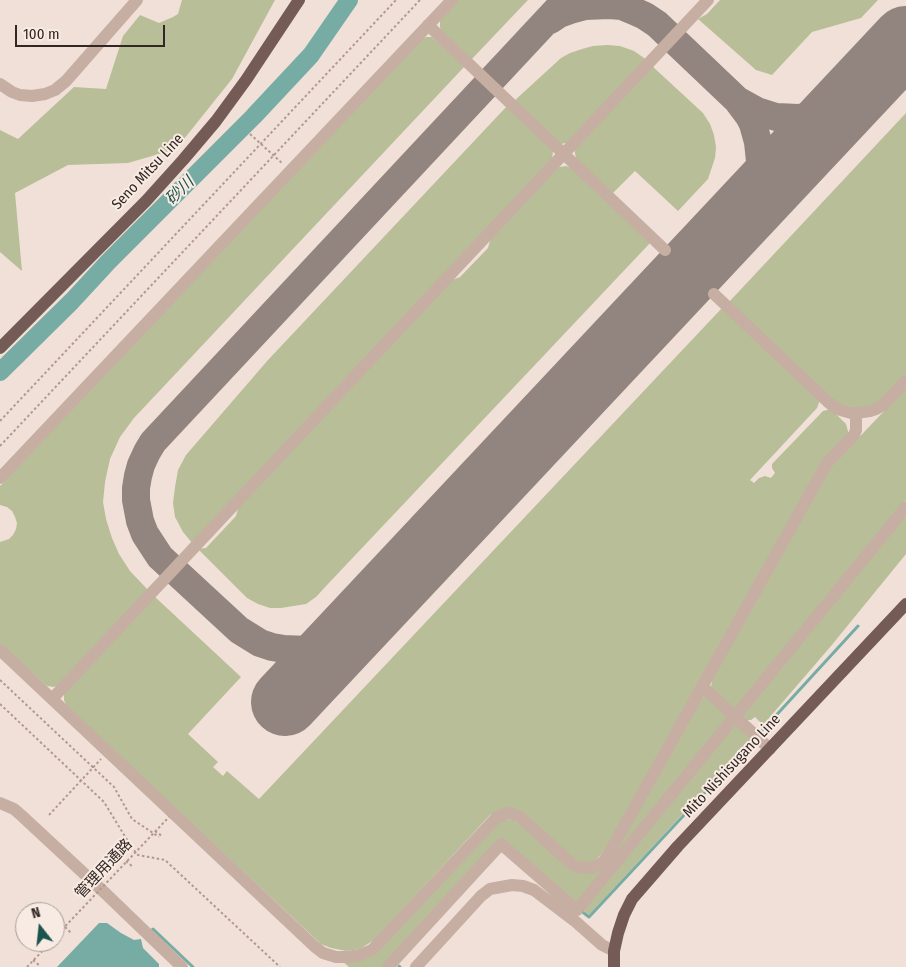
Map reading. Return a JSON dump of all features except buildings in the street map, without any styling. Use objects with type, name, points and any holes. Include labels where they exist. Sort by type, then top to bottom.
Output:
[{"type":"main road","name":"Seno Mitsu Line","points":[[0,348],[146,201],[183,160],[216,121],[246,80],[299,0]]},
{"type":"main road","name":"Mito Nishisugano Line","points":[[614,967],[614,951],[618,933],[632,899],[678,846],[906,604]]},
{"type":"street","points":[[0,84],[20,95],[32,96],[55,90],[66,81],[138,0]]},
{"type":"street","points":[[0,478],[452,0]]},
{"type":"street","points":[[52,699],[708,0]]},
{"type":"street","points":[[428,25],[665,250]]},
{"type":"street","points":[[714,294],[837,409],[856,414],[870,411],[883,405],[906,381]]},
{"type":"street","points":[[0,650],[314,946],[342,962],[347,957],[360,955],[372,950],[495,819],[502,815],[510,813],[520,817],[578,868],[592,868],[607,857],[827,463],[854,435],[856,430],[856,414]]},
{"type":"street","points":[[392,964],[501,844],[577,910],[906,508]]},
{"type":"street","points":[[702,686],[770,749]]},
{"type":"street","points":[[0,803],[14,809],[22,816],[182,967]]},
{"type":"street","points":[[420,962],[481,896],[490,889],[512,885],[534,890],[576,922],[602,945],[614,951]]},
{"type":"street","points":[[392,964],[399,964],[414,952],[418,952],[420,962]]},
{"type":"path","points":[[0,421],[396,0]]},
{"type":"path","points":[[0,446],[420,0]]},
{"type":"path","points":[[250,134],[290,171]]},
{"type":"path","points":[[0,680],[114,787],[132,819],[160,837],[155,831]]},
{"type":"path","points":[[0,704],[104,802],[138,855],[166,860],[280,967]]},
{"type":"path","points":[[48,816],[108,752]]},
{"type":"path","name":"管理用通路","points":[[65,927],[168,817]]},
{"type":"path","points":[[126,861],[133,867]]},
{"type":"path","points":[[65,927],[71,933]]},
{"type":"path","points":[[27,967],[41,952]]},
{"type":"path","points":[[33,960],[40,966]]},
{"type":"green space","points":[[182,0],[275,0],[232,79],[176,149],[128,163],[68,165],[15,193],[22,271],[0,252],[0,130],[18,139],[74,87],[106,89],[123,36],[140,15],[159,23],[178,14]]},
{"type":"green space","points":[[457,0],[528,0],[470,61],[442,33],[440,27],[440,19]]},
{"type":"green space","points":[[720,0],[878,0],[861,18],[812,32],[772,75],[756,70],[698,19],[707,14]]},
{"type":"green space","points":[[432,37],[465,66],[134,418],[120,437],[110,459],[105,482],[103,502],[106,519],[119,554],[130,571],[148,590],[60,685],[54,687],[47,686],[0,644],[0,542],[9,539],[13,535],[17,523],[12,511],[0,505],[0,486],[420,40]]},
{"type":"green space","points":[[607,45],[620,46],[634,51],[647,60],[570,142],[561,144],[513,102],[561,58],[582,49]]},
{"type":"green space","points":[[651,65],[703,113],[714,135],[715,158],[708,179],[678,211],[635,171],[613,193],[577,162],[574,149]]},
{"type":"green space","points":[[508,105],[553,151],[552,160],[193,544],[183,532],[175,517],[173,503],[178,470],[186,455],[268,360]]},
{"type":"green space","points":[[906,113],[906,375],[885,397],[861,409],[837,404],[729,302]]},
{"type":"green space","points":[[566,166],[574,169],[651,242],[316,597],[306,604],[281,608],[270,608],[247,598],[198,549],[206,548],[236,516],[239,505],[452,280],[460,277],[488,248],[491,237],[559,167]]},
{"type":"green space","points":[[722,308],[820,400],[817,408],[750,480],[754,483],[759,478],[765,476],[771,478],[775,473],[772,464],[823,411],[832,410],[846,424],[849,435],[602,854],[592,863],[583,865],[500,811],[490,815],[374,940],[360,949],[346,951],[331,948],[321,944],[67,707],[64,700],[64,692],[154,596],[241,677],[188,734],[218,762],[213,767],[223,776],[227,771],[259,799]]},
{"type":"green space","points":[[906,388],[906,500],[735,711],[711,687],[713,676],[827,471]]},
{"type":"green space","points":[[906,513],[906,554],[831,646],[763,725],[755,717],[751,720],[746,720],[739,716]]},
{"type":"green space","points":[[707,696],[730,718],[578,905],[501,840],[384,967],[349,967],[342,961],[359,958],[501,820],[512,819],[591,872],[700,697]]},
{"type":"green space","points":[[734,722],[753,738],[589,915],[582,909]]},
{"type":"water","points":[[99,923],[107,923],[134,940],[141,939],[143,948],[159,964],[159,967],[57,967]]},
{"type":"waterway","name":"砂川","points":[[0,372],[253,117],[311,55],[349,0]]},
{"type":"waterway","points":[[759,734],[858,626]]},
{"type":"waterway","points":[[580,910],[589,917],[754,740]]},
{"type":"waterway","points":[[151,931],[153,929],[193,967]]},
{"type":"taxiway","points":[[342,640],[329,646],[307,650],[284,649],[260,643],[239,630],[160,557],[145,534],[140,521],[136,500],[136,488],[141,465],[153,442],[566,0]]},
{"type":"taxiway","points":[[550,20],[559,14],[585,6],[622,6],[634,11],[657,24],[737,100],[757,111],[776,117],[811,117],[837,107],[854,95]]},
{"type":"taxiway","points":[[737,100],[753,124],[758,142],[760,161],[759,175],[754,193],[737,221]]},
{"type":"runway","points":[[285,702],[906,40]]}]
